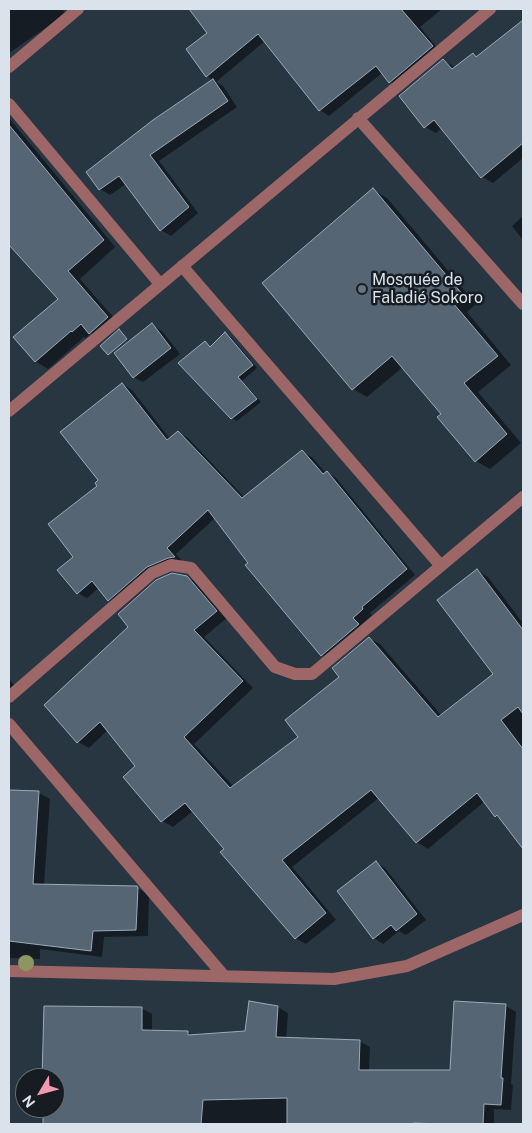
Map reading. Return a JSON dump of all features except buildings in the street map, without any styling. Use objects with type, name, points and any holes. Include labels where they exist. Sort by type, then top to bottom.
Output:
[{"type":"street","points":[[9,67],[78,9]]},
{"type":"street","points":[[9,411],[490,9]]},
{"type":"street","points":[[9,104],[160,284]]},
{"type":"street","points":[[358,118],[523,304]]},
{"type":"street","points":[[182,266],[441,566]]},
{"type":"street","points":[[9,698],[152,573],[171,565],[191,568],[275,667],[295,674],[312,674],[523,497]]},
{"type":"street","points":[[9,724],[224,976]]},
{"type":"street","points":[[9,971],[334,979],[407,966],[523,915]]},
{"type":"place","name":"Mosquée de Faladié Sokoro","points":[[362,289]]}]
